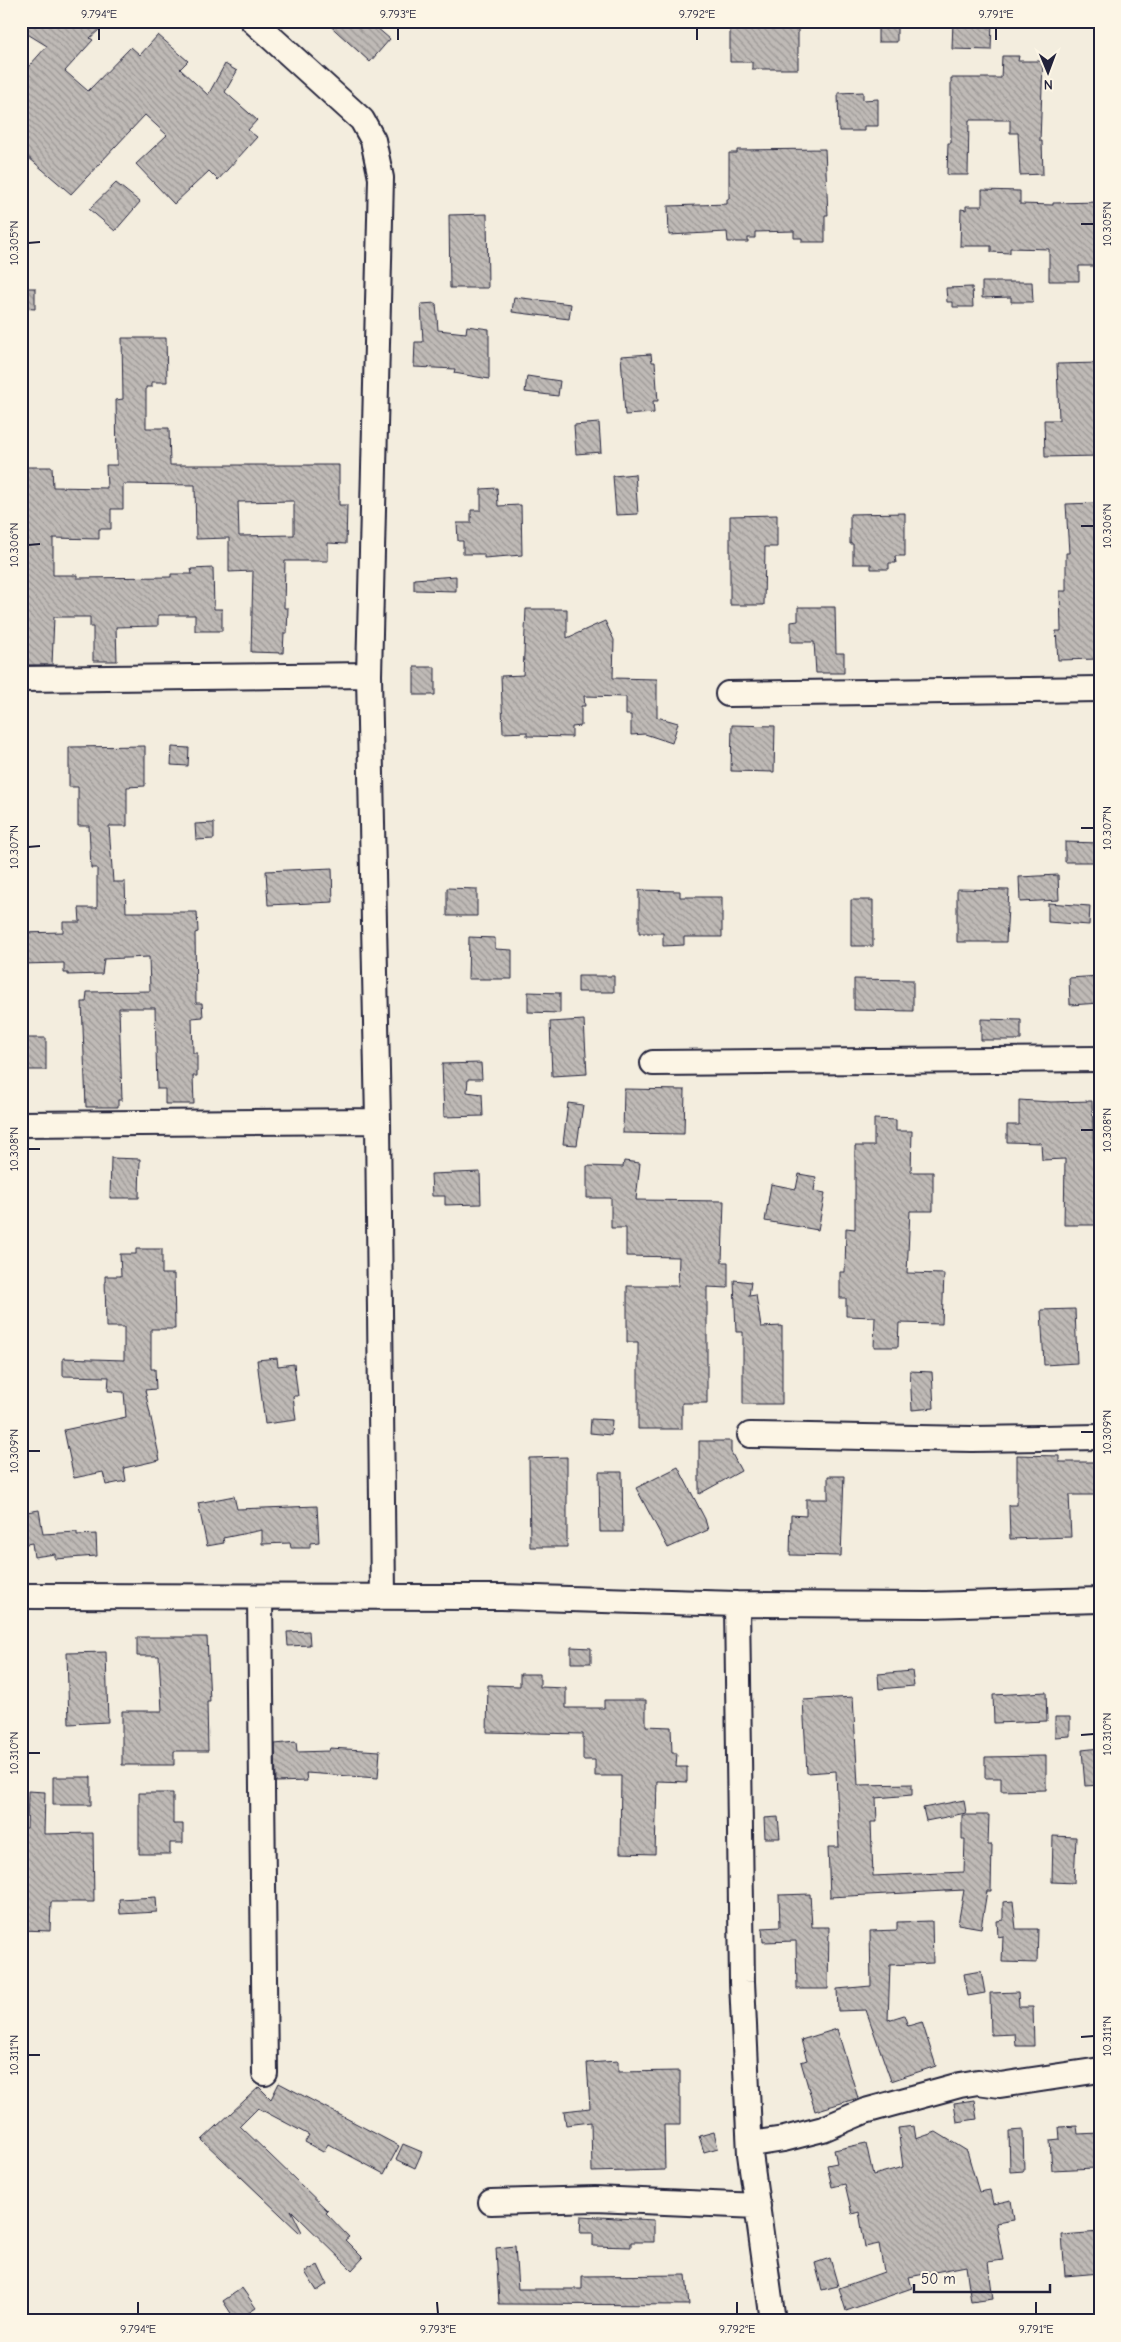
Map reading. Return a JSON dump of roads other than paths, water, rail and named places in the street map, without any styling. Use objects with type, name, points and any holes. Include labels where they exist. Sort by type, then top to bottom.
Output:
[{"type":"street","points":[[253,21],[362,120],[373,140],[382,178],[369,676],[378,1122],[383,1596]]},
{"type":"street","points":[[21,679],[369,676]]},
{"type":"street","points":[[728,694],[1100,689]]},
{"type":"street","points":[[653,1063],[1100,1059]]},
{"type":"street","points":[[21,1124],[378,1122]]},
{"type":"street","points":[[750,1435],[972,1439],[1100,1437]]},
{"type":"street","points":[[21,1596],[383,1596],[737,1604],[928,1604],[1100,1600]]},
{"type":"street","points":[[260,1597],[265,2073]]},
{"type":"street","points":[[737,1604],[742,1982],[750,2144],[773,2321]]},
{"type":"street","points":[[750,2144],[784,2139],[823,2129],[865,2111],[960,2085],[978,2082],[1000,2085],[1100,2070]]},
{"type":"street","points":[[491,2202],[595,2199],[758,2206]]}]
